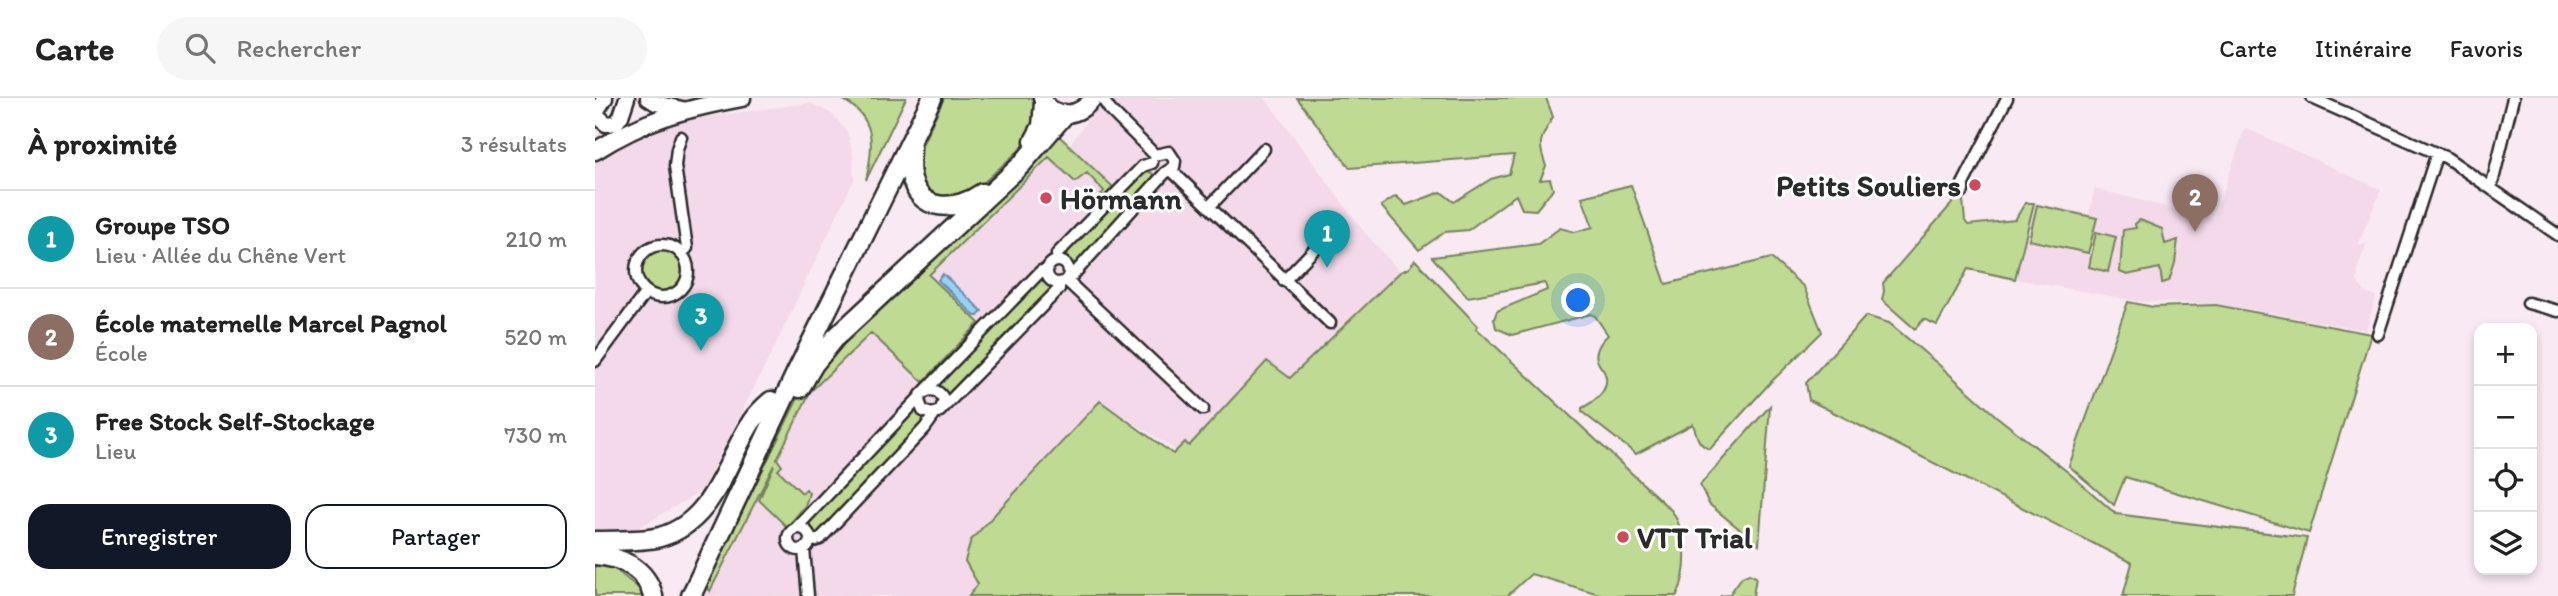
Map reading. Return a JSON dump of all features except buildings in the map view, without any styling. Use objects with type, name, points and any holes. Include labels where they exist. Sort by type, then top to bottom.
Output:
[{"type":"highway","points":[[679,596],[771,401],[920,98]]},
{"type":"highway","points":[[691,596],[796,371],[932,98]]},
{"type":"highway","points":[[912,140],[910,165],[914,186],[929,201],[946,207],[957,206],[967,203],[992,185],[1027,152],[1039,135],[1043,101]]},
{"type":"highway","points":[[720,533],[804,380],[825,351],[854,320],[1021,165],[1065,114]]},
{"type":"highway","points":[[595,541],[651,539],[687,525],[709,502],[753,419],[771,401]]},
{"type":"highway","points":[[595,555],[628,563],[646,579],[653,596]]},
{"type":"main road","points":[[605,98],[596,115],[600,127],[618,137]]},
{"type":"main road","points":[[596,115],[606,124],[616,123],[627,98]]},
{"type":"main road","points":[[618,137],[631,114],[634,98]]},
{"type":"main road","points":[[648,98],[656,103],[686,110]]},
{"type":"main road","points":[[595,151],[651,120],[742,98]]},
{"type":"main road","points":[[1043,101],[1050,109],[1065,114],[1073,114],[1094,101]]},
{"type":"street","points":[[1963,191],[1963,184],[2007,98]]},
{"type":"street","points":[[2312,98],[2437,153],[2558,234]]},
{"type":"street","points":[[2491,188],[2513,98]]},
{"type":"street","points":[[1094,101],[1110,110],[1154,159],[1156,170],[1168,172],[1209,207],[1330,323]]},
{"type":"street","points":[[1094,101],[1110,110]]},
{"type":"street","points":[[681,137],[675,166],[687,272],[682,287],[669,296],[646,292],[636,273],[639,259],[644,252],[659,245],[684,251]]},
{"type":"street","points":[[1209,207],[1264,149]]},
{"type":"street","points":[[1047,271],[1041,271],[796,528],[789,536],[789,542],[797,550],[820,538],[938,412],[1059,289],[1065,279],[1066,264],[1058,261],[1050,264],[1048,279],[1065,279],[1073,275],[1175,164],[1171,154],[1163,152],[1143,166],[1057,254],[1058,261]]},
{"type":"street","points":[[2378,334],[2437,153]]},
{"type":"street","points":[[1284,281],[1332,231]]},
{"type":"street","points":[[1065,279],[1203,409]]},
{"type":"street","points":[[595,362],[646,292]]},
{"type":"street","points":[[2528,303],[2558,311]]},
{"type":"street","points":[[933,390],[939,393],[944,400],[938,412],[928,414],[923,411],[919,401],[923,394],[933,390]]},
{"type":"street","points":[[796,528],[803,528],[808,532],[808,596]]},
{"type":"shaded area","points":[[1102,98],[1265,98],[1364,232],[1400,272],[1290,378],[1267,362],[1183,455],[1100,401],[965,561],[984,596],[701,596],[710,591],[810,392],[1049,157],[1061,153],[1073,141]]},
{"type":"shaded area","points":[[810,103],[832,114],[847,132],[853,155],[854,179],[772,352],[701,491],[638,528],[614,563],[595,563],[595,163],[623,145],[684,120]]},
{"type":"shaded area","points":[[2245,128],[2381,190],[2358,244],[2366,245],[2358,266],[2357,282],[2367,294],[2376,296],[2366,330],[2219,304],[2137,301],[2016,279],[2034,203],[2089,214],[2095,189],[2214,219]]},
{"type":"green space","points":[[840,98],[906,98],[866,180],[871,155],[867,123],[861,114]]},
{"type":"green space","points":[[944,98],[1034,98],[1039,119],[1028,142],[969,196],[948,201],[923,190],[916,158]]},
{"type":"green space","points":[[1297,98],[1546,98],[1553,117],[1541,141],[1546,166],[1540,180],[1550,179],[1553,189],[1536,210],[1522,209],[1516,195],[1468,230],[1445,232],[1419,250],[1381,206],[1396,196],[1406,205],[1441,192],[1454,202],[1491,179],[1509,174],[1514,155],[1350,168]]},
{"type":"green space","points":[[1056,133],[1114,188],[1099,204],[1096,201],[1104,191],[1087,173],[1075,182],[1049,157],[929,275],[979,323],[923,382],[871,333],[810,392],[777,459],[782,466],[778,470],[802,493],[806,489],[809,493],[805,506],[787,527],[759,500],[774,465],[710,591],[706,585],[805,384],[819,365],[998,196]]},
{"type":"green space","points":[[1143,169],[1155,177],[1080,263],[1073,266],[1065,260],[1064,251]]},
{"type":"green space","points":[[1631,185],[1666,284],[1771,258],[1804,287],[1822,332],[1768,385],[1710,449],[1700,442],[1693,424],[1636,454],[1582,412],[1582,408],[1596,399],[1606,385],[1605,374],[1596,356],[1608,335],[1595,316],[1591,314],[1512,335],[1496,328],[1494,319],[1497,311],[1547,290],[1545,283],[1468,297],[1432,257],[1538,244],[1560,228],[1575,232],[1593,227],[1582,197]]},
{"type":"green space","points":[[1955,200],[1963,200],[1965,221],[1968,225],[2015,220],[2025,203],[2034,203],[2015,279],[1968,269],[1937,325],[1924,319],[1915,329],[1882,300],[1883,283]]},
{"type":"green space","points":[[2037,205],[2097,218],[2088,253],[2029,240]]},
{"type":"green space","points":[[2140,220],[2162,229],[2165,244],[2178,240],[2169,281],[2162,283],[2160,268],[2127,275],[2120,272],[2123,230],[2136,228],[2135,224]]},
{"type":"green space","points":[[2096,232],[2116,237],[2108,272],[2089,267]]},
{"type":"green space","points":[[662,250],[677,256],[683,271],[677,286],[662,292],[647,286],[641,271],[647,256]]},
{"type":"green space","points":[[1415,260],[1478,326],[1476,328],[1672,511],[1681,531],[1685,553],[1684,575],[1677,596],[1606,596],[1531,574],[1507,596],[969,596],[978,584],[965,561],[971,540],[1100,401],[1173,454],[1185,442],[1189,446],[1267,361],[1290,378]]},
{"type":"green space","points":[[1042,273],[1045,282],[1057,288],[948,398],[946,392],[933,386]]},
{"type":"green space","points":[[2128,302],[2153,307],[2216,305],[2371,334],[2309,533],[2125,477],[2114,505],[2069,466]]},
{"type":"green space","points":[[1866,316],[1889,323],[1996,416],[2116,514],[2307,538],[2292,596],[2123,596],[2132,563],[1809,400],[1806,383]]},
{"type":"green space","points":[[917,401],[931,417],[870,477],[871,480],[814,539],[812,529],[802,524]]},
{"type":"green space","points":[[1770,406],[1759,545],[1709,504],[1700,485]]},
{"type":"green space","points":[[595,566],[611,566],[641,590],[642,596],[595,596]]},
{"type":"green space","points":[[1749,574],[1756,577],[1753,596],[1720,596],[1729,595],[1742,577]]},
{"type":"water","points":[[943,274],[982,311],[978,316],[938,280]]},
{"type":"place","name":"Petits Souliers","points":[[1975,185]]},
{"type":"place","name":"Hörmann","points":[[1046,198]]},
{"type":"place","name":"École maternelle Marcel Pagnol","points":[[2195,232]]},
{"type":"place","name":"Groupe TSO","points":[[1327,268]]},
{"type":"place","name":"Free Stock Self-Stockage","points":[[701,351]]},
{"type":"place","name":"VTT Trial","points":[[1623,537]]}]
